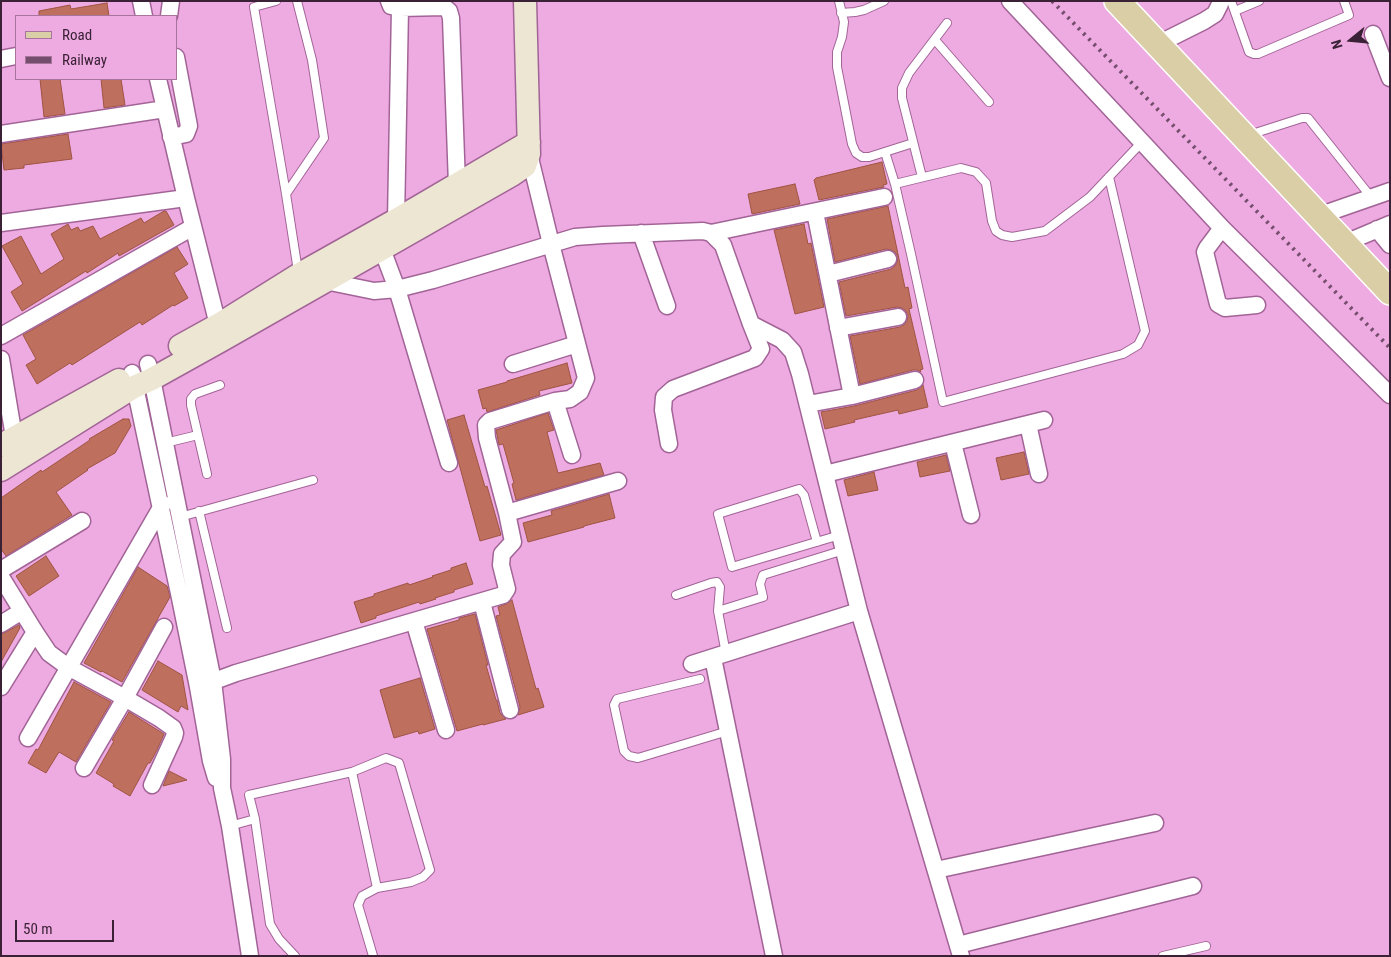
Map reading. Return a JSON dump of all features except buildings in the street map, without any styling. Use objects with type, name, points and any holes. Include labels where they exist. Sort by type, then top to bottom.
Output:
[{"type":"main road","points":[[1117,1],[1390,292]]},
{"type":"street","points":[[141,1],[144,15]]},
{"type":"street","points":[[169,15],[171,1]]},
{"type":"street","points":[[205,684],[236,673],[482,602],[503,595],[507,588],[501,565],[502,554],[513,542],[487,438],[486,426],[490,421],[555,401],[570,399],[580,392],[586,378],[551,244],[529,148],[525,1]]},
{"type":"street","points":[[1010,1],[1222,228],[1390,395]]},
{"type":"street","points":[[1158,44],[1204,21],[1227,4]]},
{"type":"street","points":[[396,220],[394,5],[444,7],[450,11],[458,185]]},
{"type":"street","points":[[1373,34],[1390,78]]},
{"type":"street","points":[[1,58],[15,56]]},
{"type":"street","points":[[171,137],[186,134],[189,126],[178,68]]},
{"type":"street","points":[[158,80],[220,332]]},
{"type":"street","points":[[1,134],[165,109]]},
{"type":"street","points":[[220,332],[298,275],[458,185],[529,148]]},
{"type":"street","points":[[1,359],[7,441],[142,376],[220,332],[325,281],[512,175],[525,166],[529,148]]},
{"type":"street","points":[[1318,216],[1390,191]]},
{"type":"street","points":[[325,281],[374,291],[397,289],[575,237],[703,231],[711,233],[884,197]]},
{"type":"street","points":[[1,223],[186,198]]},
{"type":"street","points":[[816,212],[852,396]]},
{"type":"street","points":[[1,336],[193,226]]},
{"type":"street","points":[[1344,243],[1383,226],[1390,245]]},
{"type":"street","points":[[1222,228],[1205,252],[1218,304],[1225,308],[1257,305]]},
{"type":"street","points":[[641,233],[667,306]]},
{"type":"street","points":[[669,444],[663,410],[664,397],[673,389],[755,358],[761,349],[723,245],[711,233]]},
{"type":"street","points":[[382,249],[397,289],[449,463]]},
{"type":"street","points":[[828,274],[888,258]]},
{"type":"street","points":[[838,328],[898,316]]},
{"type":"street","points":[[751,324],[782,340],[793,352],[808,404],[859,611],[959,950],[1193,886]]},
{"type":"street","points":[[513,364],[577,344]]},
{"type":"street","points":[[142,376],[165,443],[180,517],[205,684],[211,761],[215,776],[222,788],[230,826],[250,956]]},
{"type":"street","points":[[1,470],[142,376]]},
{"type":"street","points":[[142,376],[160,508],[205,684]]},
{"type":"street","points":[[808,404],[852,396],[915,380]]},
{"type":"street","points":[[555,401],[572,455]]},
{"type":"street","points":[[825,474],[1044,420]]},
{"type":"street","points":[[1028,424],[1039,474]]},
{"type":"street","points":[[953,443],[971,515]]},
{"type":"street","points":[[507,513],[618,481]]},
{"type":"street","points":[[28,738],[160,508],[174,488]]},
{"type":"street","points":[[1,570],[82,521]]},
{"type":"street","points":[[1,577],[50,653],[68,667],[125,698],[173,728],[174,737],[152,785]]},
{"type":"street","points":[[482,602],[510,710]]},
{"type":"street","points":[[1,624],[22,611]]},
{"type":"street","points":[[696,672],[719,656],[859,611]]},
{"type":"street","points":[[414,621],[446,730]]},
{"type":"street","points":[[84,768],[164,627]]},
{"type":"street","points":[[1,687],[35,632]]},
{"type":"street","points":[[719,656],[728,730],[774,956]]},
{"type":"street","points":[[936,870],[1155,823]]},
{"type":"lane","points":[[276,1],[254,7],[298,275]]},
{"type":"lane","points":[[286,194],[324,138],[312,60],[297,1]]},
{"type":"lane","points":[[839,1],[844,22],[842,38],[837,52],[837,67],[852,144],[856,153],[862,157],[869,157],[913,143]]},
{"type":"lane","points":[[841,13],[864,10],[884,1]]},
{"type":"lane","points":[[1260,1],[1227,4],[1249,52],[1254,54],[1258,54],[1349,15],[1344,1]]},
{"type":"lane","points":[[922,177],[902,98],[902,88],[909,73],[947,22]]},
{"type":"lane","points":[[935,40],[989,102]]},
{"type":"lane","points":[[1244,136],[1302,118],[1308,118],[1371,197]]},
{"type":"lane","points":[[895,184],[961,168],[976,172],[986,183],[992,221],[996,231],[1002,235],[1012,237],[1046,231],[1090,197],[1142,142]]},
{"type":"lane","points":[[885,152],[895,184],[943,402],[1123,354],[1138,345],[1145,331],[1142,313],[1109,177]]},
{"type":"lane","points":[[207,474],[190,405],[191,399],[195,394],[220,385]]},
{"type":"lane","points":[[165,443],[198,435]]},
{"type":"lane","points":[[180,517],[313,480]]},
{"type":"lane","points":[[817,542],[804,495],[799,489],[718,514],[732,567],[817,542],[842,542]]},
{"type":"lane","points":[[199,511],[227,628]]},
{"type":"lane","points":[[718,611],[763,597],[760,584],[763,575],[842,542]]},
{"type":"lane","points":[[676,595],[711,582],[717,582],[720,587],[718,611],[719,656]]},
{"type":"lane","points":[[696,672],[617,699],[614,705],[624,751],[629,756],[638,758],[728,730]]},
{"type":"lane","points":[[295,956],[279,939],[270,924],[255,819],[249,795],[352,772],[386,758],[399,764],[430,870],[423,877],[411,882],[377,888],[362,896],[358,905],[373,956]]},
{"type":"lane","points":[[352,772],[377,888]]},
{"type":"lane","points":[[230,826],[255,819]]},
{"type":"lane","points":[[1163,956],[1206,946]]},
{"type":"railway","points":[[1052,1],[1390,348]]}]
